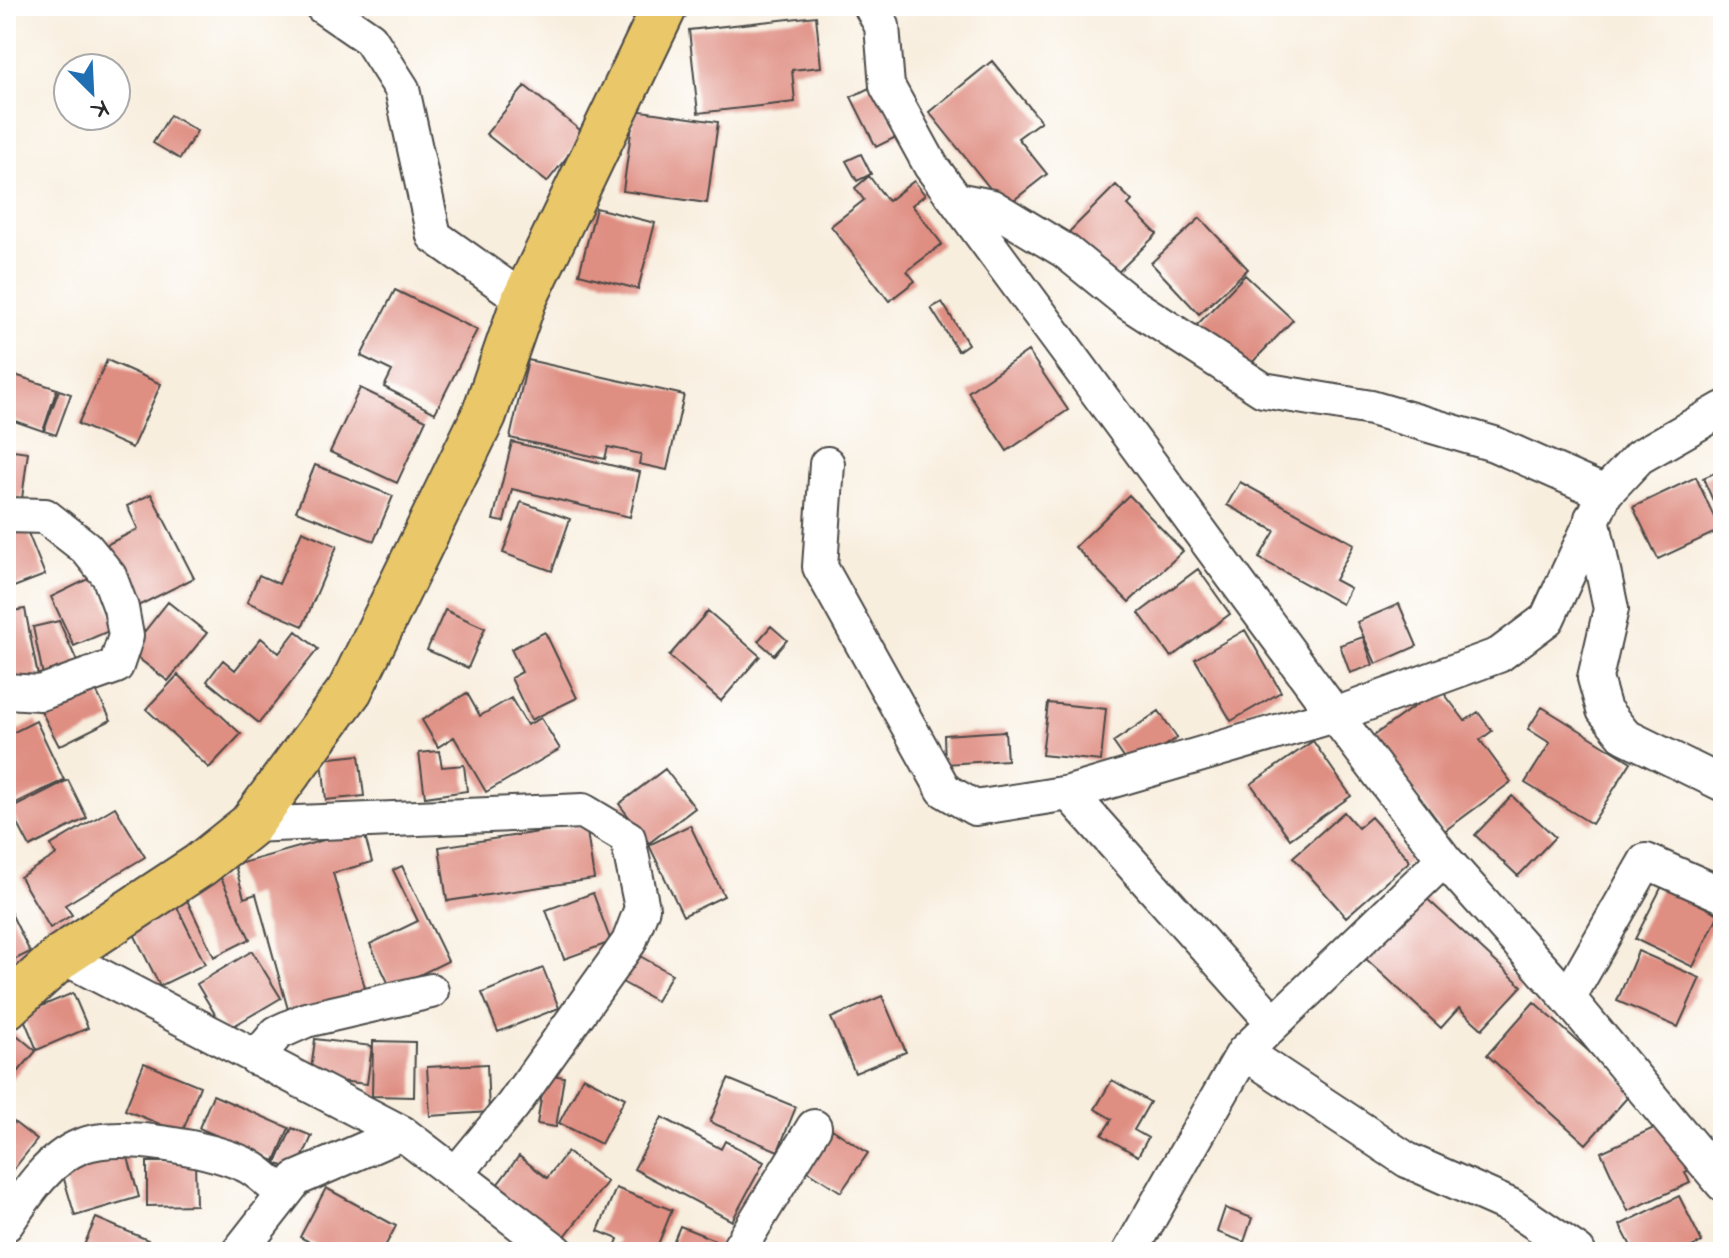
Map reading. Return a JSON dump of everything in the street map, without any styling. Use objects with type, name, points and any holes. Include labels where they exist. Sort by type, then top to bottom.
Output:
[{"type":"main road","points":[[6,1007],[62,956],[200,865],[250,825],[350,690],[484,415],[524,300],[665,6]]},
{"type":"street","points":[[322,6],[370,39],[402,89],[434,236],[524,300]]},
{"type":"street","points":[[871,6],[882,26],[887,86],[931,166],[1444,859],[1568,998],[1723,1184]]},
{"type":"street","points":[[956,200],[992,207],[1065,251],[1129,303],[1263,390],[1371,408],[1494,444],[1598,505]]},
{"type":"street","points":[[827,464],[820,567],[944,790],[975,808],[1069,793],[1335,715],[1499,655],[1547,619],[1598,505],[1639,457],[1723,409]]},
{"type":"street","points":[[1598,505],[1611,609],[1595,678],[1604,710],[1625,736],[1723,784]]},
{"type":"street","points":[[6,515],[45,516],[86,548],[109,576],[121,608],[126,636],[116,666],[40,693],[6,691]]},
{"type":"street","points":[[1069,793],[1274,1023]]},
{"type":"street","points":[[250,825],[583,811],[628,838],[642,908],[629,942],[513,1105],[456,1174]]},
{"type":"street","points":[[1130,1252],[1244,1052],[1444,859]]},
{"type":"street","points":[[1568,998],[1646,861],[1723,895]]},
{"type":"street","points":[[62,956],[402,1133],[557,1252]]},
{"type":"street","points":[[256,1058],[277,1033],[306,1020],[431,991]]},
{"type":"street","points":[[1244,1052],[1407,1160],[1511,1206],[1578,1252]]},
{"type":"street","points":[[737,1252],[814,1127]]},
{"type":"street","points":[[239,1252],[296,1179],[402,1133]]},
{"type":"street","points":[[6,1224],[36,1178],[81,1146],[133,1141],[192,1148],[247,1165],[283,1194]]},
{"type":"building","points":[[816,16],[821,67],[792,70],[795,102],[698,113],[689,30]]},
{"type":"building","points":[[992,61],[1041,121],[1018,138],[1047,174],[1005,207],[929,112]]},
{"type":"building","points":[[875,85],[900,135],[876,147],[851,97]]},
{"type":"building","points":[[525,86],[585,134],[547,182],[486,134]]},
{"type":"building","points":[[634,110],[718,122],[707,203],[623,191]]},
{"type":"building","points":[[170,115],[197,131],[180,159],[153,143]]},
{"type":"building","points":[[861,154],[871,174],[857,181],[846,161]]},
{"type":"building","points":[[869,176],[888,201],[914,181],[925,195],[912,205],[942,244],[907,271],[915,281],[889,301],[831,226],[864,200],[855,188]]},
{"type":"building","points":[[1116,185],[1132,201],[1128,205],[1157,234],[1111,279],[1067,234]]},
{"type":"building","points":[[596,208],[655,223],[638,289],[579,274]]},
{"type":"building","points":[[1200,218],[1248,269],[1199,314],[1151,263]]},
{"type":"building","points":[[1245,275],[1293,320],[1241,374],[1193,329]]},
{"type":"building","points":[[395,290],[477,330],[435,413],[384,387],[392,371],[361,356]]},
{"type":"building","points":[[942,302],[968,344],[958,351],[931,308]]},
{"type":"building","points":[[1028,351],[1068,410],[1007,451],[968,392]]},
{"type":"building","points":[[107,360],[161,384],[132,448],[78,424]]},
{"type":"building","points":[[528,360],[684,395],[667,470],[639,464],[641,454],[608,447],[605,459],[510,438]]},
{"type":"building","points":[[6,372],[57,389],[43,431],[6,418]]},
{"type":"building","points":[[360,388],[426,420],[397,483],[330,452]]},
{"type":"building","points":[[59,390],[71,394],[56,435],[44,431]]},
{"type":"building","points":[[512,442],[640,472],[630,517],[512,489],[504,522],[493,520]]},
{"type":"building","points":[[6,449],[28,452],[22,499],[6,497]]},
{"type":"building","points":[[315,465],[393,496],[374,541],[296,511]]},
{"type":"building","points":[[1723,469],[1723,523],[1703,478]]},
{"type":"building","points":[[1696,477],[1720,530],[1658,559],[1633,507]]},
{"type":"building","points":[[1240,482],[1354,544],[1335,580],[1350,588],[1342,604],[1259,558],[1275,531],[1227,505]]},
{"type":"building","points":[[151,494],[194,578],[136,607],[104,546],[138,529],[127,506]]},
{"type":"building","points":[[1129,495],[1183,551],[1129,602],[1075,547]]},
{"type":"building","points":[[521,502],[570,519],[552,571],[503,553]]},
{"type":"building","points":[[26,528],[45,575],[6,590],[6,536]]},
{"type":"building","points":[[302,531],[337,546],[303,626],[247,602],[259,575],[279,584]]},
{"type":"building","points":[[1198,569],[1230,614],[1171,657],[1139,613]]},
{"type":"building","points":[[94,576],[118,627],[74,646],[51,597]]},
{"type":"building","points":[[168,602],[207,633],[168,681],[129,651]]},
{"type":"building","points":[[1399,604],[1417,646],[1376,664],[1357,622]]},
{"type":"building","points":[[25,609],[40,686],[6,681],[6,612]]},
{"type":"building","points":[[445,610],[485,628],[468,668],[427,650]]},
{"type":"building","points":[[708,611],[760,656],[721,701],[669,656]]},
{"type":"building","points":[[59,621],[80,668],[45,685],[33,627]]},
{"type":"building","points":[[771,626],[787,640],[774,655],[758,641]]},
{"type":"building","points":[[1245,630],[1281,692],[1231,721],[1195,659]]},
{"type":"building","points":[[296,631],[318,649],[259,723],[207,681],[223,660],[235,670],[261,638],[279,653]]},
{"type":"building","points":[[545,632],[577,698],[531,720],[511,678],[522,672],[511,649]]},
{"type":"building","points":[[1363,637],[1373,665],[1350,673],[1340,645]]},
{"type":"building","points":[[178,675],[241,734],[209,768],[146,709]]},
{"type":"building","points":[[90,679],[111,720],[59,746],[38,705]]},
{"type":"building","points":[[1440,688],[1465,721],[1478,712],[1492,731],[1480,740],[1511,782],[1443,832],[1373,736]]},
{"type":"building","points":[[467,693],[480,716],[511,698],[527,725],[541,718],[560,749],[486,792],[454,737],[438,747],[422,720]]},
{"type":"building","points":[[1048,703],[1106,709],[1101,761],[1042,755]]},
{"type":"building","points":[[1542,707],[1631,762],[1592,824],[1525,783],[1550,743],[1528,729]]},
{"type":"building","points":[[1159,711],[1177,738],[1131,768],[1113,742]]},
{"type":"building","points":[[36,721],[64,780],[6,808],[6,736]]},
{"type":"building","points":[[1005,731],[1007,760],[945,764],[944,735]]},
{"type":"building","points":[[1313,741],[1351,796],[1290,839],[1251,784]]},
{"type":"building","points":[[439,751],[442,767],[464,765],[467,791],[425,797],[419,753]]},
{"type":"building","points":[[359,755],[364,796],[326,800],[322,759]]},
{"type":"building","points":[[665,769],[695,808],[649,843],[619,804]]},
{"type":"building","points":[[68,780],[87,818],[30,847],[10,809]]},
{"type":"building","points":[[1512,796],[1555,837],[1518,876],[1475,835]]},
{"type":"building","points":[[115,807],[145,857],[65,905],[72,915],[50,928],[20,877],[56,855],[51,845]]},
{"type":"building","points":[[1344,812],[1358,828],[1371,817],[1410,861],[1346,917],[1293,857]]},
{"type":"building","points":[[586,825],[594,879],[447,901],[439,847]]},
{"type":"building","points":[[690,825],[724,896],[683,916],[649,845]]},
{"type":"building","points":[[363,829],[372,862],[333,873],[366,991],[289,1013],[256,894],[244,898],[235,865]]},
{"type":"building","points":[[402,866],[448,961],[391,989],[370,944],[418,921],[393,870]]},
{"type":"building","points":[[221,878],[250,939],[214,957],[185,896]]},
{"type":"building","points":[[1662,886],[1719,914],[1693,967],[1635,939]]},
{"type":"building","points":[[593,893],[611,942],[564,959],[546,910]]},
{"type":"building","points":[[1423,895],[1522,986],[1482,1029],[1459,1008],[1441,1028],[1365,958]]},
{"type":"building","points":[[6,903],[30,952],[6,964]]},
{"type":"building","points":[[175,903],[205,964],[160,986],[130,926]]},
{"type":"building","points":[[252,951],[281,998],[225,1031],[197,984]]},
{"type":"building","points":[[1638,951],[1700,978],[1678,1027],[1617,1001]]},
{"type":"building","points":[[638,955],[672,974],[656,1001],[622,982]]},
{"type":"building","points":[[543,968],[559,1008],[498,1032],[482,993]]},
{"type":"building","points":[[73,993],[88,1028],[37,1050],[22,1014]]},
{"type":"building","points":[[882,996],[906,1052],[855,1073],[831,1018]]},
{"type":"building","points":[[1534,1002],[1633,1091],[1586,1144],[1487,1055]]},
{"type":"building","points":[[12,1031],[36,1051],[6,1086],[6,1038]]},
{"type":"building","points":[[315,1039],[372,1046],[367,1084],[310,1078]]},
{"type":"building","points":[[373,1041],[415,1042],[414,1097],[372,1096]]},
{"type":"building","points":[[144,1063],[200,1086],[182,1133],[125,1110]]},
{"type":"building","points":[[487,1064],[489,1112],[430,1116],[427,1067]]},
{"type":"building","points":[[545,1074],[564,1077],[556,1127],[537,1124]]},
{"type":"building","points":[[583,1077],[625,1098],[601,1144],[559,1123]]},
{"type":"building","points":[[728,1079],[796,1107],[778,1151],[710,1122]]},
{"type":"building","points":[[1112,1080],[1150,1102],[1134,1130],[1148,1138],[1138,1156],[1102,1135],[1112,1119],[1095,1109]]},
{"type":"building","points":[[213,1095],[289,1128],[275,1161],[199,1128]]},
{"type":"building","points":[[6,1116],[37,1140],[6,1179]]},
{"type":"building","points":[[662,1117],[721,1149],[725,1141],[764,1162],[732,1221],[634,1169]]},
{"type":"building","points":[[1667,1122],[1690,1170],[1685,1172],[1690,1183],[1628,1211],[1601,1152]]},
{"type":"building","points":[[292,1128],[312,1136],[296,1172],[276,1163]]},
{"type":"building","points":[[832,1129],[868,1153],[841,1192],[805,1169]]},
{"type":"building","points":[[126,1150],[139,1197],[75,1216],[61,1169]]},
{"type":"building","points":[[567,1152],[607,1182],[562,1240],[494,1189],[519,1156],[547,1178]]},
{"type":"building","points":[[147,1162],[195,1162],[196,1205],[147,1206]]},
{"type":"building","points":[[326,1188],[396,1226],[382,1252],[328,1252],[300,1237]]},
{"type":"building","points":[[616,1188],[672,1210],[655,1252],[613,1252],[618,1239],[598,1231]]},
{"type":"building","points":[[1679,1196],[1702,1242],[1682,1252],[1634,1252],[1620,1225]]},
{"type":"building","points":[[1225,1208],[1252,1218],[1244,1242],[1217,1232]]},
{"type":"building","points":[[96,1218],[148,1240],[142,1252],[81,1252]]},
{"type":"building","points":[[680,1226],[720,1242],[716,1252],[669,1252]]}]
